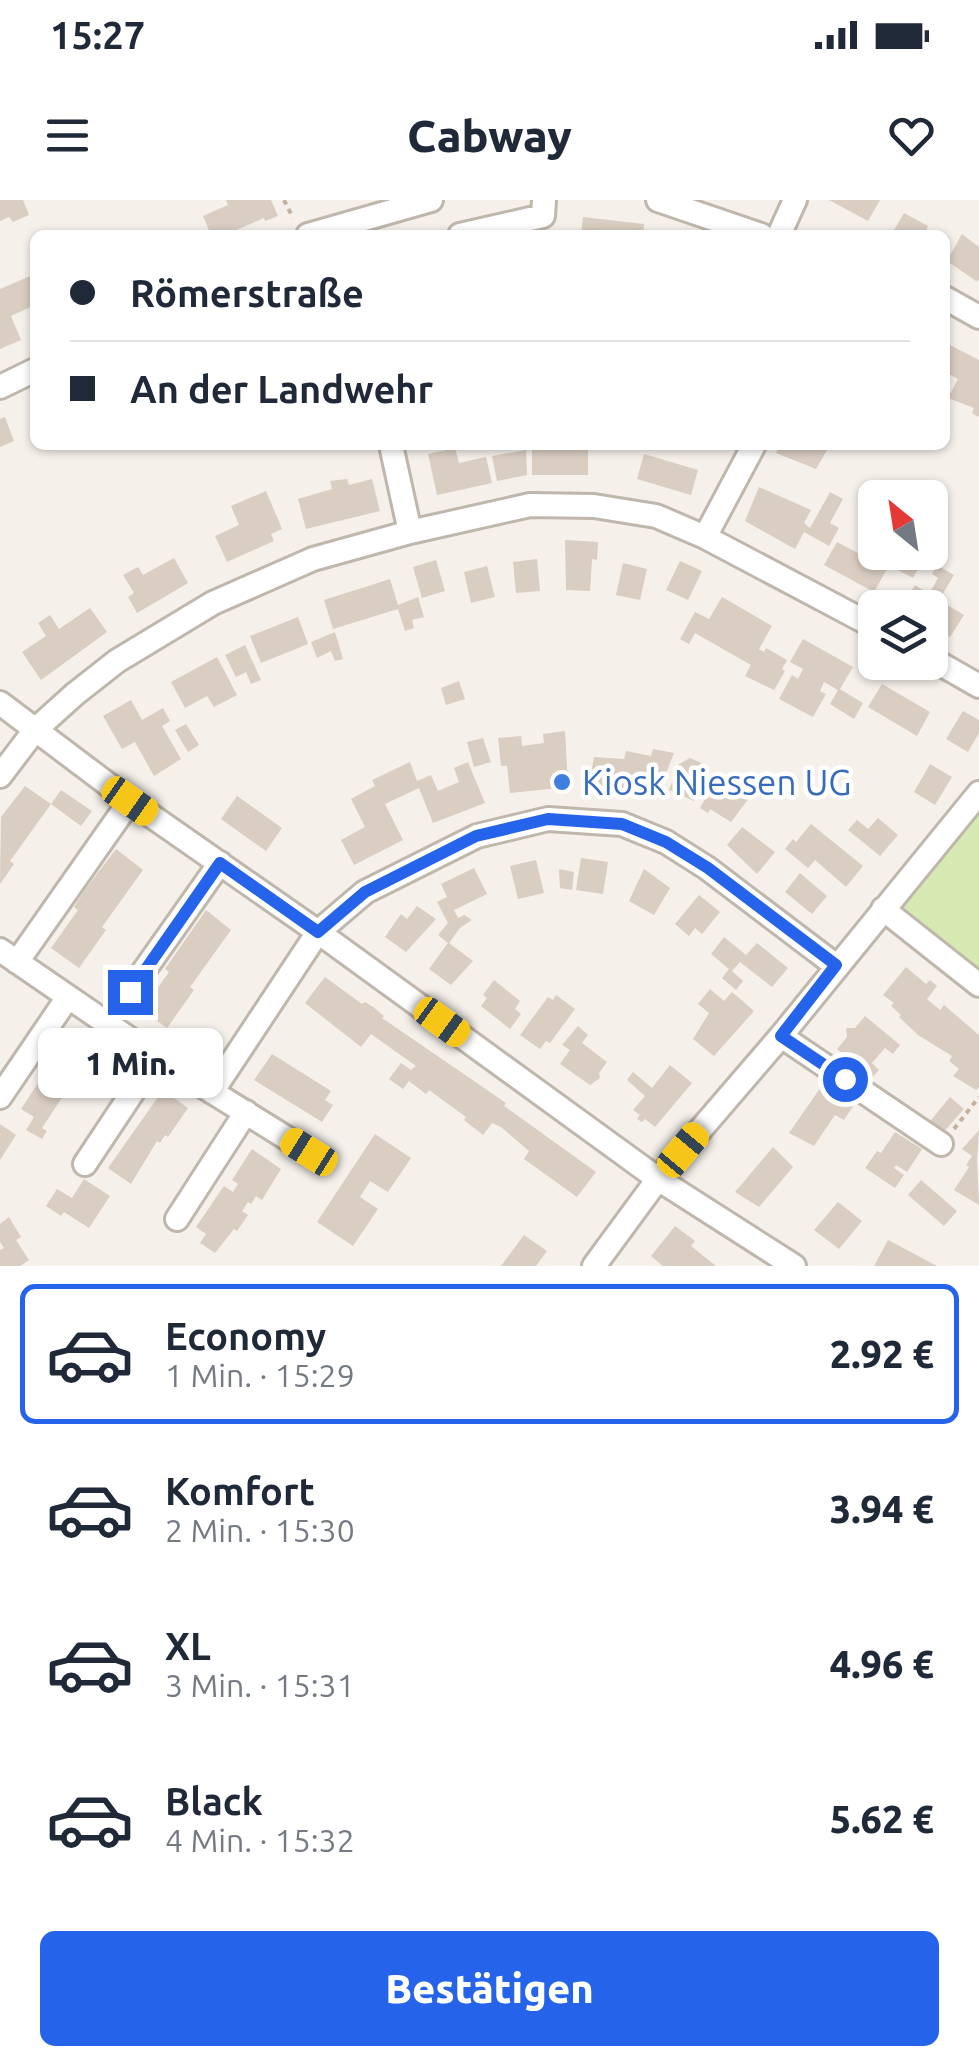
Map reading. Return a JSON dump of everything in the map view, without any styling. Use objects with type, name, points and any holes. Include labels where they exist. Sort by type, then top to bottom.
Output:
[{"type":"street","points":[[300,226],[344,230],[431,200]]},
{"type":"street","points":[[482,230],[543,216],[544,200]]},
{"type":"street","points":[[658,200],[746,230]]},
{"type":"street","points":[[781,230],[795,200]]},
{"type":"street","points":[[950,301],[979,317]]},
{"type":"street","points":[[0,387],[30,372]]},
{"type":"street","points":[[392,450],[410,532]]},
{"type":"street","points":[[706,537],[751,450]]},
{"type":"street","points":[[0,776],[35,730],[117,662],[213,603],[313,559],[530,505],[594,506],[656,516],[706,537],[858,618]]},
{"type":"street","points":[[948,668],[979,686]]},
{"type":"street","points":[[0,702],[130,801],[658,1179],[794,1266]]},
{"type":"street","points":[[594,1266],[658,1179],[781,1036],[979,792]]},
{"type":"street","points":[[130,801],[8,956],[156,1057],[309,1152]]},
{"type":"street","points":[[212,1092],[318,932],[365,892],[476,836],[548,819],[622,824],[666,842],[708,868],[836,965]]},
{"type":"street","points":[[107,1024],[220,863]]},
{"type":"street","points":[[883,908],[979,985]]},
{"type":"street","points":[[0,1097],[68,997]]},
{"type":"street","points":[[781,1036],[942,1144]]},
{"type":"street","points":[[85,1164],[156,1057]]},
{"type":"street","points":[[176,1219],[246,1112]]},
{"type":"path","points":[[284,200],[300,226]]},
{"type":"path","points":[[942,1144],[979,1097]]},
{"type":"green space","points":[[979,793],[979,985],[883,909]]},
{"type":"building","points":[[0,200],[23,200],[29,215],[13,222],[9,217],[0,221]]},
{"type":"building","points":[[226,200],[271,200],[278,216],[236,230],[209,230],[203,216],[228,205]]},
{"type":"building","points":[[829,200],[880,200],[868,221]]},
{"type":"building","points":[[904,213],[928,226],[926,230],[894,230]]},
{"type":"building","points":[[583,217],[644,224],[643,230],[582,230]]},
{"type":"building","points":[[962,234],[979,247],[979,280],[950,263]]},
{"type":"building","points":[[30,276],[30,307],[11,316],[21,340],[0,349],[0,289]]},
{"type":"building","points":[[950,345],[979,360],[979,417],[972,413],[974,408],[950,399],[958,379],[950,375]]},
{"type":"building","points":[[5,417],[14,441],[0,447],[0,419]]},
{"type":"building","points":[[456,450],[459,463],[486,457],[492,483],[437,495],[428,454]]},
{"type":"building","points":[[526,450],[527,475],[497,481],[492,456]]},
{"type":"building","points":[[532,450],[588,450],[588,475],[532,475]]},
{"type":"building","points":[[778,450],[827,450],[816,469],[776,453]]},
{"type":"building","points":[[644,454],[698,470],[691,495],[637,479]]},
{"type":"building","points":[[347,479],[349,485],[372,479],[380,511],[306,529],[298,499],[332,489],[330,481]]},
{"type":"building","points":[[759,487],[811,510],[804,523],[810,528],[830,492],[843,499],[830,523],[839,528],[829,546],[804,532],[795,549],[745,521]]},
{"type":"building","points":[[266,491],[282,529],[271,534],[274,541],[227,562],[215,536],[239,525],[231,506]]},
{"type":"building","points":[[565,540],[598,542],[597,560],[592,559],[590,591],[566,590]]},
{"type":"building","points":[[837,542],[858,553],[858,570],[886,570],[875,590],[824,565]]},
{"type":"building","points":[[174,558],[188,583],[137,613],[128,597],[134,593],[123,575],[138,567],[143,575]]},
{"type":"building","points":[[537,559],[540,591],[516,593],[513,562]]},
{"type":"building","points":[[436,560],[445,591],[422,598],[413,567]]},
{"type":"building","points":[[680,561],[702,571],[688,600],[666,590]]},
{"type":"building","points":[[623,563],[647,569],[640,600],[616,595]]},
{"type":"building","points":[[487,566],[495,597],[471,603],[464,572]]},
{"type":"building","points":[[898,570],[917,570],[913,578]]},
{"type":"building","points":[[934,570],[946,570],[954,575],[945,590],[931,590],[938,578],[932,574]]},
{"type":"building","points":[[390,579],[398,605],[418,597],[424,617],[412,620],[414,628],[405,631],[398,609],[333,629],[324,600]]},
{"type":"building","points":[[722,597],[772,626],[759,649],[764,652],[766,648],[787,660],[774,690],[745,676],[751,665],[695,633],[689,644],[680,639],[695,612],[709,619]]},
{"type":"building","points":[[948,605],[964,615],[948,636]]},
{"type":"building","points":[[90,608],[107,632],[41,680],[22,652],[46,636],[38,623],[50,615],[59,629]]},
{"type":"building","points":[[298,617],[308,644],[261,663],[250,636]]},
{"type":"building","points":[[335,632],[343,659],[335,661],[331,651],[317,658],[311,642]]},
{"type":"building","points":[[803,639],[853,667],[840,689],[863,703],[854,719],[830,704],[838,690],[824,682],[820,691],[826,694],[813,717],[779,699],[792,675],[798,679],[803,669],[790,662]]},
{"type":"building","points":[[245,645],[261,680],[251,684],[246,672],[236,677],[225,655]]},
{"type":"building","points":[[217,657],[237,695],[214,707],[207,696],[185,708],[171,682]]},
{"type":"building","points":[[459,681],[465,699],[446,705],[441,688]]},
{"type":"building","points":[[882,684],[930,712],[917,736],[868,707]]},
{"type":"building","points":[[131,700],[142,720],[163,708],[170,721],[162,726],[181,759],[154,776],[135,742],[122,749],[103,716]]},
{"type":"building","points":[[963,711],[979,720],[979,733],[968,752],[946,739]]},
{"type":"building","points":[[186,724],[199,745],[188,752],[175,730]]},
{"type":"building","points":[[565,731],[568,787],[510,793],[507,766],[501,766],[498,738],[521,736],[522,746],[544,743],[543,734]]},
{"type":"building","points":[[483,738],[491,762],[474,767],[467,742]]},
{"type":"building","points":[[653,749],[674,753],[664,778],[650,775],[647,791],[639,789],[638,794],[589,784],[594,757],[624,759],[626,751],[651,756]]},
{"type":"building","points":[[690,758],[704,764],[702,769],[707,771],[694,801],[669,790],[679,764]]},
{"type":"building","points":[[410,762],[417,781],[431,775],[438,791],[459,782],[454,768],[468,762],[485,803],[433,823],[419,788],[385,804],[403,840],[354,865],[341,840],[365,827],[351,799],[375,786],[372,780]]},
{"type":"building","points":[[930,764],[952,777],[935,805],[914,792]]},
{"type":"building","points":[[730,774],[756,789],[731,822],[710,809],[708,813],[700,808],[709,792],[717,797]]},
{"type":"building","points":[[25,786],[51,804],[10,861],[14,864],[0,884],[1,817]]},
{"type":"building","points":[[61,790],[92,811],[81,826],[51,804]]},
{"type":"building","points":[[237,796],[282,828],[266,851],[221,819]]},
{"type":"building","points":[[878,818],[898,835],[880,856],[848,830],[857,820],[868,829]]},
{"type":"building","points":[[811,824],[863,866],[846,887],[815,860],[808,868],[785,849]]},
{"type":"building","points":[[742,827],[775,852],[757,874],[727,845]]},
{"type":"building","points":[[116,849],[143,870],[102,927],[106,930],[79,968],[51,948],[78,910],[74,907],[84,891]]},
{"type":"building","points":[[581,858],[608,862],[603,894],[576,890]]},
{"type":"building","points":[[536,860],[544,893],[518,899],[510,866]]},
{"type":"building","points":[[474,868],[487,894],[454,910],[458,918],[464,915],[472,920],[449,943],[473,961],[451,985],[429,969],[448,943],[438,935],[448,923],[437,902],[447,897],[441,884]]},
{"type":"building","points":[[559,869],[574,872],[572,890],[560,888]]},
{"type":"building","points":[[644,869],[670,888],[654,915],[629,901]]},
{"type":"building","points":[[800,873],[827,896],[812,914],[785,892]]},
{"type":"building","points":[[699,895],[720,912],[702,934],[695,928],[689,936],[675,924]]},
{"type":"building","points":[[417,906],[436,919],[406,952],[385,937],[401,914],[407,919]]},
{"type":"building","points":[[206,910],[231,930],[190,987],[194,990],[167,1028],[142,1010]]},
{"type":"building","points":[[724,937],[746,955],[757,943],[788,968],[772,987],[740,962],[732,971],[743,981],[736,990],[722,978],[729,969],[711,954]]},
{"type":"building","points":[[906,967],[926,984],[930,980],[937,986],[927,999],[940,1010],[944,1005],[979,1035],[976,1090],[953,1076],[959,1069],[949,1061],[952,1056],[918,1035],[899,1017],[891,1006],[894,1003],[883,995]]},
{"type":"building","points":[[325,977],[362,1004],[373,1007],[382,1018],[506,1103],[504,1106],[596,1172],[577,1197],[524,1159],[529,1151],[501,1127],[492,1123],[483,1135],[429,1090],[426,1094],[409,1081],[403,1089],[389,1079],[401,1063],[411,1070],[416,1066],[371,1034],[361,1047],[305,1003]]},
{"type":"building","points":[[494,980],[520,1001],[515,1009],[521,1014],[510,1029],[481,1006],[487,998],[483,995]]},
{"type":"building","points":[[710,989],[724,1001],[732,992],[754,1011],[714,1056],[693,1039],[709,1013],[698,1004]]},
{"type":"building","points":[[556,995],[575,1009],[550,1043],[546,1041],[540,1049],[520,1035],[548,997],[553,1000]]},
{"type":"building","points":[[865,1016],[900,1045],[893,1054],[885,1048],[872,1063],[879,1070],[872,1078],[837,1049],[847,1037],[846,1028],[855,1028]]},
{"type":"building","points":[[578,1026],[588,1035],[582,1043],[607,1062],[600,1078],[590,1085],[560,1064],[570,1050],[562,1045]]},
{"type":"building","points":[[75,1032],[94,1045],[100,1037],[115,1047],[110,1055],[104,1052],[84,1081],[90,1085],[84,1093],[79,1089],[73,1098],[53,1085],[59,1076],[69,1083],[74,1075],[56,1062]]},
{"type":"building","points":[[272,1054],[331,1091],[325,1100],[333,1105],[322,1122],[254,1080]]},
{"type":"building","points":[[670,1065],[692,1083],[655,1127],[645,1119],[637,1119],[640,1115],[633,1110],[645,1096],[627,1080],[633,1072],[652,1088]]},
{"type":"building","points":[[40,1080],[63,1096],[42,1128],[47,1131],[42,1139],[26,1130],[34,1117],[21,1109]]},
{"type":"building","points":[[823,1084],[844,1103],[846,1100],[854,1105],[844,1120],[835,1115],[814,1146],[789,1133]]},
{"type":"building","points":[[163,1090],[188,1108],[168,1137],[157,1141],[131,1184],[108,1168]]},
{"type":"building","points":[[950,1097],[964,1109],[940,1136],[927,1125]]},
{"type":"building","points":[[0,1124],[16,1135],[0,1160]]},
{"type":"building","points":[[979,1130],[979,1205],[954,1190],[972,1156],[962,1149]]},
{"type":"building","points":[[895,1132],[922,1149],[907,1172],[896,1165],[894,1168],[904,1175],[895,1188],[865,1168]]},
{"type":"building","points":[[375,1134],[411,1158],[388,1192],[370,1181],[360,1197],[378,1209],[353,1246],[317,1222]]},
{"type":"building","points":[[773,1147],[793,1167],[759,1207],[735,1192]]},
{"type":"building","points":[[252,1149],[281,1169],[262,1200],[256,1196],[251,1204],[248,1202],[242,1211],[248,1215],[215,1253],[200,1243],[206,1234],[196,1227],[224,1186],[233,1192],[238,1184],[232,1180]]},
{"type":"building","points":[[84,1179],[110,1196],[89,1228],[46,1206],[57,1189],[72,1198]]},
{"type":"building","points":[[921,1180],[957,1211],[944,1226],[908,1195]]},
{"type":"building","points":[[838,1202],[862,1221],[839,1249],[814,1230]]},
{"type":"building","points":[[9,1217],[21,1237],[16,1240],[29,1260],[20,1266],[0,1266],[0,1250],[4,1248],[0,1224]]},
{"type":"building","points":[[675,1226],[695,1241],[691,1246],[716,1266],[663,1266],[651,1256]]},
{"type":"building","points":[[524,1235],[547,1251],[536,1266],[501,1266]]},
{"type":"building","points":[[888,1240],[937,1266],[874,1266]]},
{"type":"place","name":"Kiosk Niessen UG","points":[[562,782]]},
{"type":"route","points":[[130,992],[220,863],[318,932],[365,892],[476,836],[548,819],[622,824],[666,842],[708,868],[836,965],[781,1036],[845,1079]]}]
